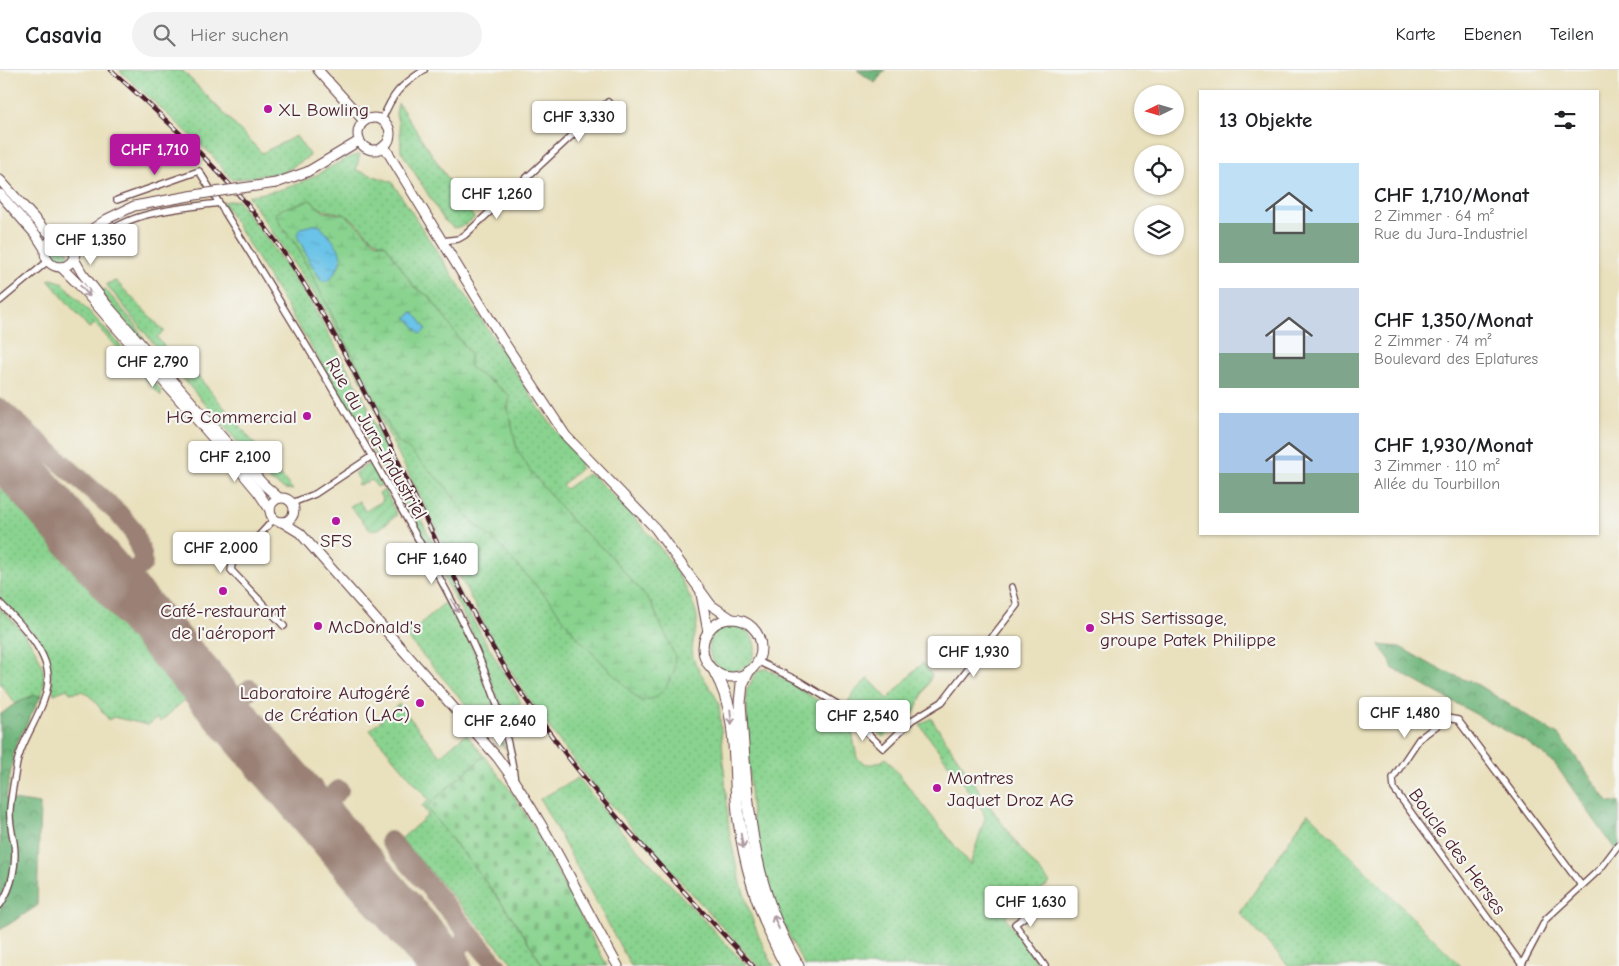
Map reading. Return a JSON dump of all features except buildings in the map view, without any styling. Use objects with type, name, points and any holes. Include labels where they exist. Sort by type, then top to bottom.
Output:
[{"type":"highway","points":[[715,672],[729,704],[738,820],[747,866],[760,910],[786,966]]},
{"type":"highway","points":[[748,672],[742,684],[740,703],[752,843],[770,907],[798,966]]},
{"type":"main road","points":[[318,70],[364,121]]},
{"type":"main road","points":[[371,118],[382,120],[389,130],[389,139],[384,146],[370,150],[360,141],[358,130],[364,121],[371,118]]},
{"type":"main road","points":[[72,243],[111,216],[134,206],[155,201],[276,183],[307,172],[360,141]]},
{"type":"main road","points":[[384,146],[468,285],[566,436],[655,528],[711,606],[732,619],[746,623],[756,633],[760,647],[757,661],[748,672],[728,677],[715,672],[704,656],[704,644],[708,632],[719,622],[732,619]]},
{"type":"main road","points":[[0,180],[43,228],[55,238]]},
{"type":"main road","points":[[0,194],[36,234],[46,249],[48,261],[55,266],[61,267],[70,264],[74,258],[75,249],[72,243],[64,238],[55,238],[50,241],[46,249]]},
{"type":"main road","points":[[74,258],[82,273],[107,305],[264,484],[279,498]]},
{"type":"main road","points":[[61,267],[80,285],[218,444],[258,492],[278,521],[300,533],[497,757],[515,782],[554,845],[618,966]]},
{"type":"main road","points":[[270,510],[271,504],[279,498],[285,498],[292,503],[293,514],[300,533]]},
{"type":"main road","points":[[278,521],[289,520],[293,514]]},
{"type":"main road","points":[[700,592],[708,632]]},
{"type":"street","points":[[382,120],[394,93],[401,85],[424,70]]},
{"type":"street","points":[[443,241],[461,238],[470,231],[608,102]]},
{"type":"street","name":"Rue du Jura-Industriel","points":[[117,200],[199,171],[372,456],[471,635],[510,745],[515,782]]},
{"type":"street","points":[[94,244],[111,230],[140,217],[164,211],[219,204]]},
{"type":"street","points":[[0,301],[48,261]]},
{"type":"street","points":[[292,503],[315,494],[372,456]]},
{"type":"street","points":[[278,521],[234,556],[230,570],[284,626]]},
{"type":"street","points":[[757,661],[799,681],[837,704],[883,748],[912,720],[942,702],[1017,604],[1012,587]]},
{"type":"street","points":[[0,603],[34,644],[46,664],[48,680],[45,696],[23,742],[16,766],[10,809],[14,846],[14,869],[6,896],[0,905]]},
{"type":"street","name":"Boucle des Herses","points":[[1521,965],[1394,789],[1393,778],[1414,745],[1448,718],[1458,720],[1581,885]]},
{"type":"street","points":[[1521,965],[1546,919],[1600,869],[1619,844]]},
{"type":"street","points":[[1045,966],[1015,924],[1053,896]]},
{"type":"green space","points":[[119,70],[182,70],[262,153],[296,136],[310,156],[284,172],[232,180],[212,155]]},
{"type":"green space","points":[[857,70],[885,70],[875,83]]},
{"type":"green space","points":[[398,103],[474,218],[465,225],[454,228],[444,220],[401,151],[400,129],[396,114]]},
{"type":"green space","points":[[360,154],[356,170],[392,182],[539,408],[580,462],[581,468],[562,485],[566,489],[587,474],[594,477],[652,538],[665,554],[686,589],[697,615],[692,651],[693,657],[697,668],[719,704],[729,831],[736,865],[758,934],[774,966],[758,966],[600,793],[523,691],[486,628],[329,316],[248,196],[290,187]],"holes":[[[310,200],[324,210],[345,215],[379,243],[386,245],[433,337],[480,377],[494,382],[397,441],[297,246],[281,226]]]},
{"type":"green space","points":[[237,200],[273,247],[316,311],[369,408],[367,409],[445,568],[449,571],[470,615],[521,702],[505,715],[476,640],[443,575],[351,414],[223,202]]},
{"type":"green space","points":[[310,200],[324,212],[346,215],[375,242],[386,245],[414,287],[430,297],[470,354],[470,367],[510,396],[508,408],[517,449],[531,472],[575,524],[609,554],[651,603],[675,656],[674,672],[666,687],[655,698],[641,701],[633,694],[576,636],[550,601],[498,544],[470,519],[445,486],[407,448],[397,442],[297,246],[281,226],[276,214],[282,209]]},
{"type":"green space","points":[[55,244],[63,244],[68,249],[66,260],[55,262],[50,257],[50,249]]},
{"type":"green space","points":[[52,279],[63,283],[161,390],[161,396],[95,324],[89,328],[48,280]]},
{"type":"green space","points":[[116,281],[164,331],[157,337],[189,381],[197,375],[293,490],[285,489],[271,481],[162,354],[106,284]]},
{"type":"green space","points":[[105,289],[135,324],[149,348],[100,292]]},
{"type":"green space","points":[[368,464],[372,466],[382,485],[377,487],[372,480],[359,486],[357,484],[360,481],[354,473]]},
{"type":"green space","points":[[0,475],[189,696],[160,722],[157,718],[148,725],[113,717],[109,720],[93,699],[83,691],[70,693],[67,689],[54,694],[48,660],[32,633],[0,598]]},
{"type":"green space","points":[[385,490],[397,515],[379,529],[370,530],[350,506],[359,501],[365,511],[383,501],[379,493]]},
{"type":"green space","points":[[448,600],[475,653],[499,719],[497,720],[505,749],[406,636]]},
{"type":"green space","points":[[0,608],[18,626],[34,648],[40,659],[43,671],[44,683],[41,696],[34,695],[15,704],[0,683]]},
{"type":"green space","points":[[732,625],[745,629],[751,635],[755,648],[751,661],[745,667],[732,671],[719,667],[713,661],[709,648],[713,635],[719,629]]},
{"type":"green space","points":[[1379,645],[1400,647],[1437,668],[1478,685],[1561,737],[1609,803],[1619,802],[1619,855],[1555,764],[1528,743],[1392,668],[1390,660]]},
{"type":"green space","points":[[922,663],[932,675],[914,713],[904,718],[883,737],[847,704],[854,692],[868,678],[888,699]]},
{"type":"green space","points":[[768,669],[850,721],[857,758],[864,763],[871,764],[886,758],[970,865],[985,818],[983,811],[920,725],[931,718],[1002,824],[1050,883],[1005,917],[1039,966],[805,966],[783,923],[770,892],[760,861],[751,808],[746,692],[756,672]]},
{"type":"green space","points":[[34,695],[41,696],[15,747],[6,799],[40,804],[37,906],[0,930],[0,715],[13,705]]},
{"type":"green space","points":[[399,704],[440,756],[466,734],[484,756],[426,807],[517,924],[543,966],[515,966],[401,839],[428,815],[422,806],[429,800],[370,730]]},
{"type":"green space","points":[[484,756],[513,794],[535,829],[607,966],[543,966],[517,924],[426,807]]},
{"type":"green space","points":[[578,778],[626,837],[747,966],[631,966],[540,799]]},
{"type":"green space","points":[[1308,813],[1461,966],[1289,966],[1240,913]]},
{"type":"water","points":[[319,225],[332,239],[340,252],[339,264],[328,281],[322,281],[297,235],[301,228]]},
{"type":"water","points":[[412,312],[426,329],[421,334],[407,318]]},
{"type":"taxiway","points":[[0,408],[118,513],[133,531],[142,554]]},
{"type":"taxiway","points":[[119,584],[143,563]]},
{"type":"taxiway","points":[[226,710],[250,689]]},
{"type":"taxiway","points":[[314,813],[339,790]]},
{"type":"taxiway","points":[[390,841],[497,966]]},
{"type":"taxiway","points":[[442,961],[471,936]]},
{"type":"runway","points":[[0,448],[446,966]]},
{"type":"railway","points":[[111,70],[220,173],[277,243],[310,293],[340,345],[446,561],[504,666],[560,746],[621,822],[753,966]]},
{"type":"place","name":"XL Bowling","points":[[268,109]]},
{"type":"place","name":"HG Commercial","points":[[307,416]]},
{"type":"place","name":"SFS","points":[[336,521]]},
{"type":"place","name":"Café-restaurant de l'aéroport","points":[[223,591]]},
{"type":"place","name":"McDonald's","points":[[318,626]]},
{"type":"place","name":"SHS Sertissage, groupe Patek Philippe","points":[[1090,628]]},
{"type":"place","name":"Laboratoire Autogéré de Création (LAC)","points":[[420,703]]},
{"type":"place","name":"Montres Jaquet Droz AG","points":[[937,788]]}]
